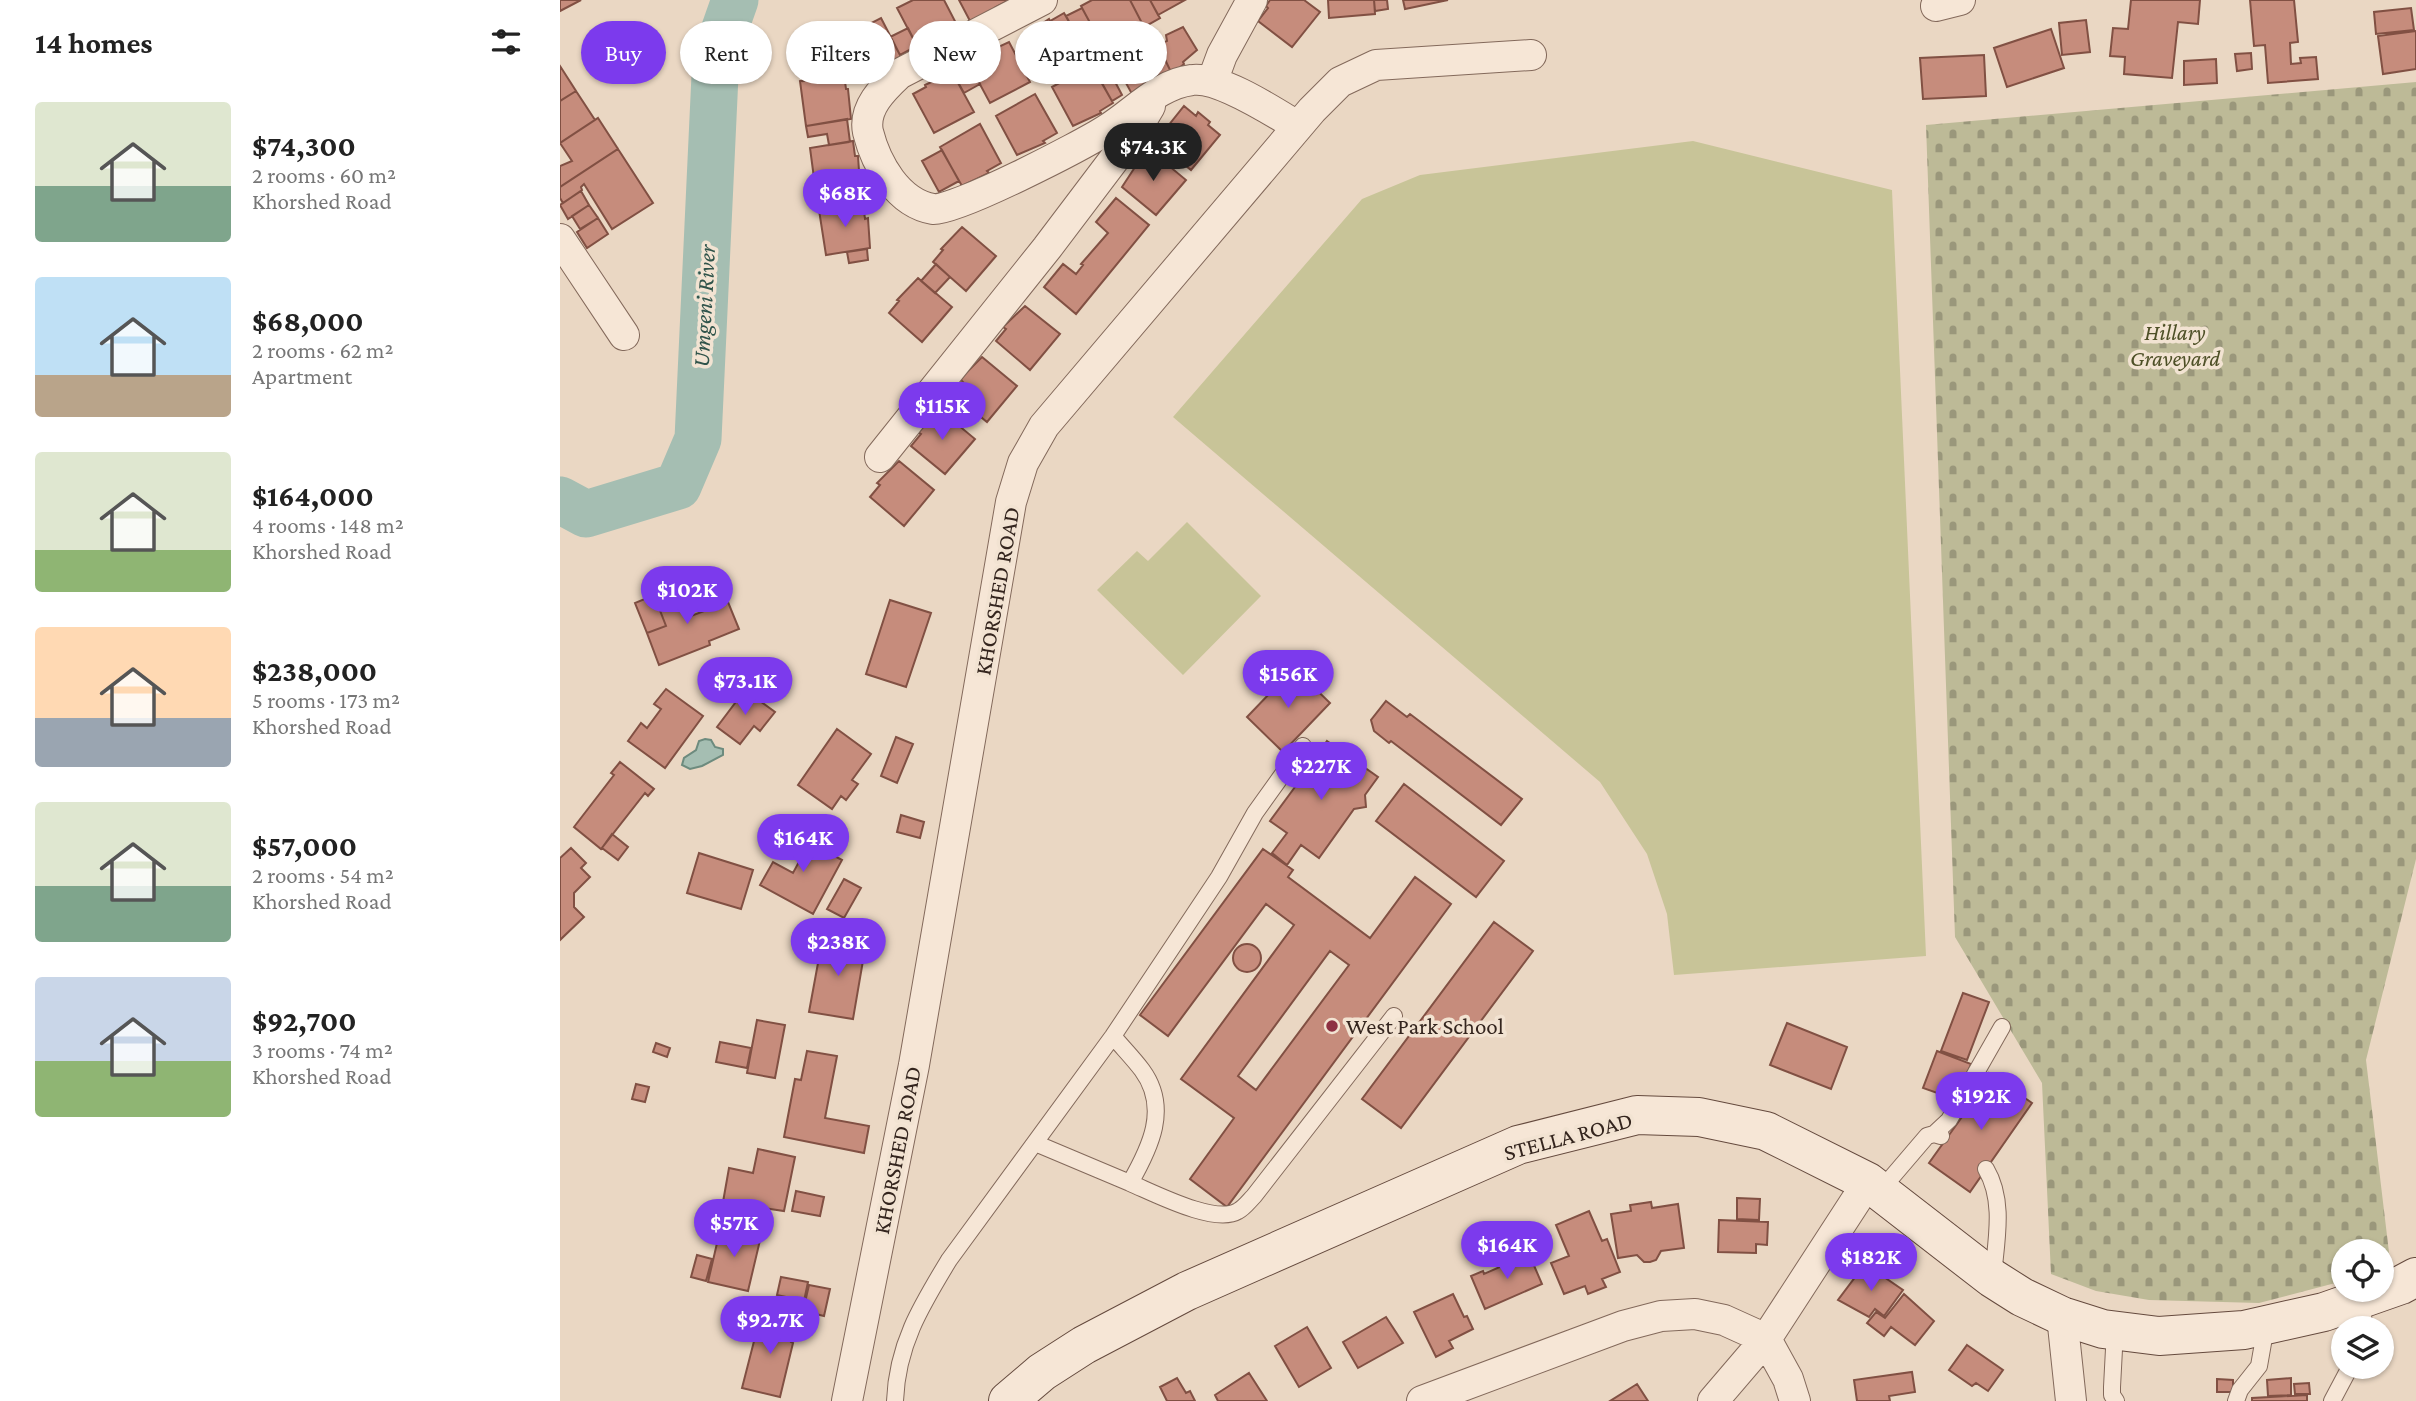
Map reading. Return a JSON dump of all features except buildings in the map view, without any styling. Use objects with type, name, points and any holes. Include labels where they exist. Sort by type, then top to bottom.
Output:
[{"type":"main road","name":"STELLA ROAD","points":[[1008,1401],[1042,1372],[1084,1345],[1187,1291],[1518,1145],[1637,1115],[1699,1117],[1766,1131],[1874,1187],[1992,1279],[2022,1297],[2062,1316],[2115,1330],[2160,1336],[2266,1326],[2324,1312],[2363,1313],[2400,1285],[2416,1277]]},
{"type":"street","points":[[1042,0],[899,74],[883,90],[869,110],[868,130],[877,159],[894,187],[904,195],[935,210],[965,200],[1060,156],[1107,130],[1160,91],[1195,79],[1212,82],[1254,100],[1297,126]]},
{"type":"street","points":[[1212,82],[1222,55],[1252,0]]},
{"type":"street","name":"KHORSHED ROAD","points":[[847,1401],[914,1065],[1011,502],[1023,463],[1044,426],[1297,126],[1340,82],[1376,65],[1531,55]]},
{"type":"street","points":[[880,457],[1048,248],[1134,133],[1160,91]]},
{"type":"street","points":[[560,239],[624,335]]},
{"type":"street","points":[[1713,1401],[1766,1339],[1874,1187]]},
{"type":"street","points":[[1422,1401],[1623,1326],[1661,1316],[1695,1314],[1724,1320],[1766,1339],[1788,1379],[1795,1401]]},
{"type":"street","points":[[2062,1316],[2071,1401]]},
{"type":"lane","points":[[895,1401],[896,1377],[905,1341],[949,1260],[1113,1036],[1219,877],[1255,813],[1303,746]]},
{"type":"lane","points":[[1035,1143],[1209,1214],[1238,1212],[1254,1196],[1394,1016]]},
{"type":"lane","points":[[1874,1187],[1927,1136],[1941,1136],[2002,1027]]},
{"type":"lane","points":[[1113,1036],[1144,1072],[1156,1100],[1155,1129],[1130,1183]]},
{"type":"lane","points":[[1986,1169],[1993,1180],[1997,1197],[1992,1279]]},
{"type":"lane","points":[[2236,1401],[2240,1390],[2259,1366],[2266,1326]]},
{"type":"lane","points":[[2115,1330],[2112,1395],[2116,1401]]},
{"type":"lane","points":[[2332,1401],[2344,1379]]},
{"type":"shaded area","points":[[1693,141],[1892,190],[1926,956],[1674,975],[1667,914],[1647,854],[1600,782],[1173,417],[1362,199],[1420,175]]},
{"type":"shaded area","points":[[1187,522],[1261,596],[1183,675],[1097,590],[1137,551],[1148,561]]},
{"type":"shaded area","points":[[720,580],[724,594],[693,604],[689,590]]},
{"type":"shaded area","points":[[711,740],[715,747],[723,749],[723,755],[690,769],[682,765],[684,758],[696,750],[699,741]]},
{"type":"green space","name":"Hillary Graveyard","points":[[2416,82],[2416,859],[2366,1060],[2387,1239],[2331,1239],[2331,1284],[2259,1303],[2149,1300],[2096,1291],[2051,1274],[2042,1083],[1955,937],[1926,125]]},
{"type":"waterway","name":"Umgeni River","points":[[560,500],[586,514],[678,486],[698,439],[716,54],[735,0]]},
{"type":"place","name":"West Park School","points":[[1332,1026]]}]
